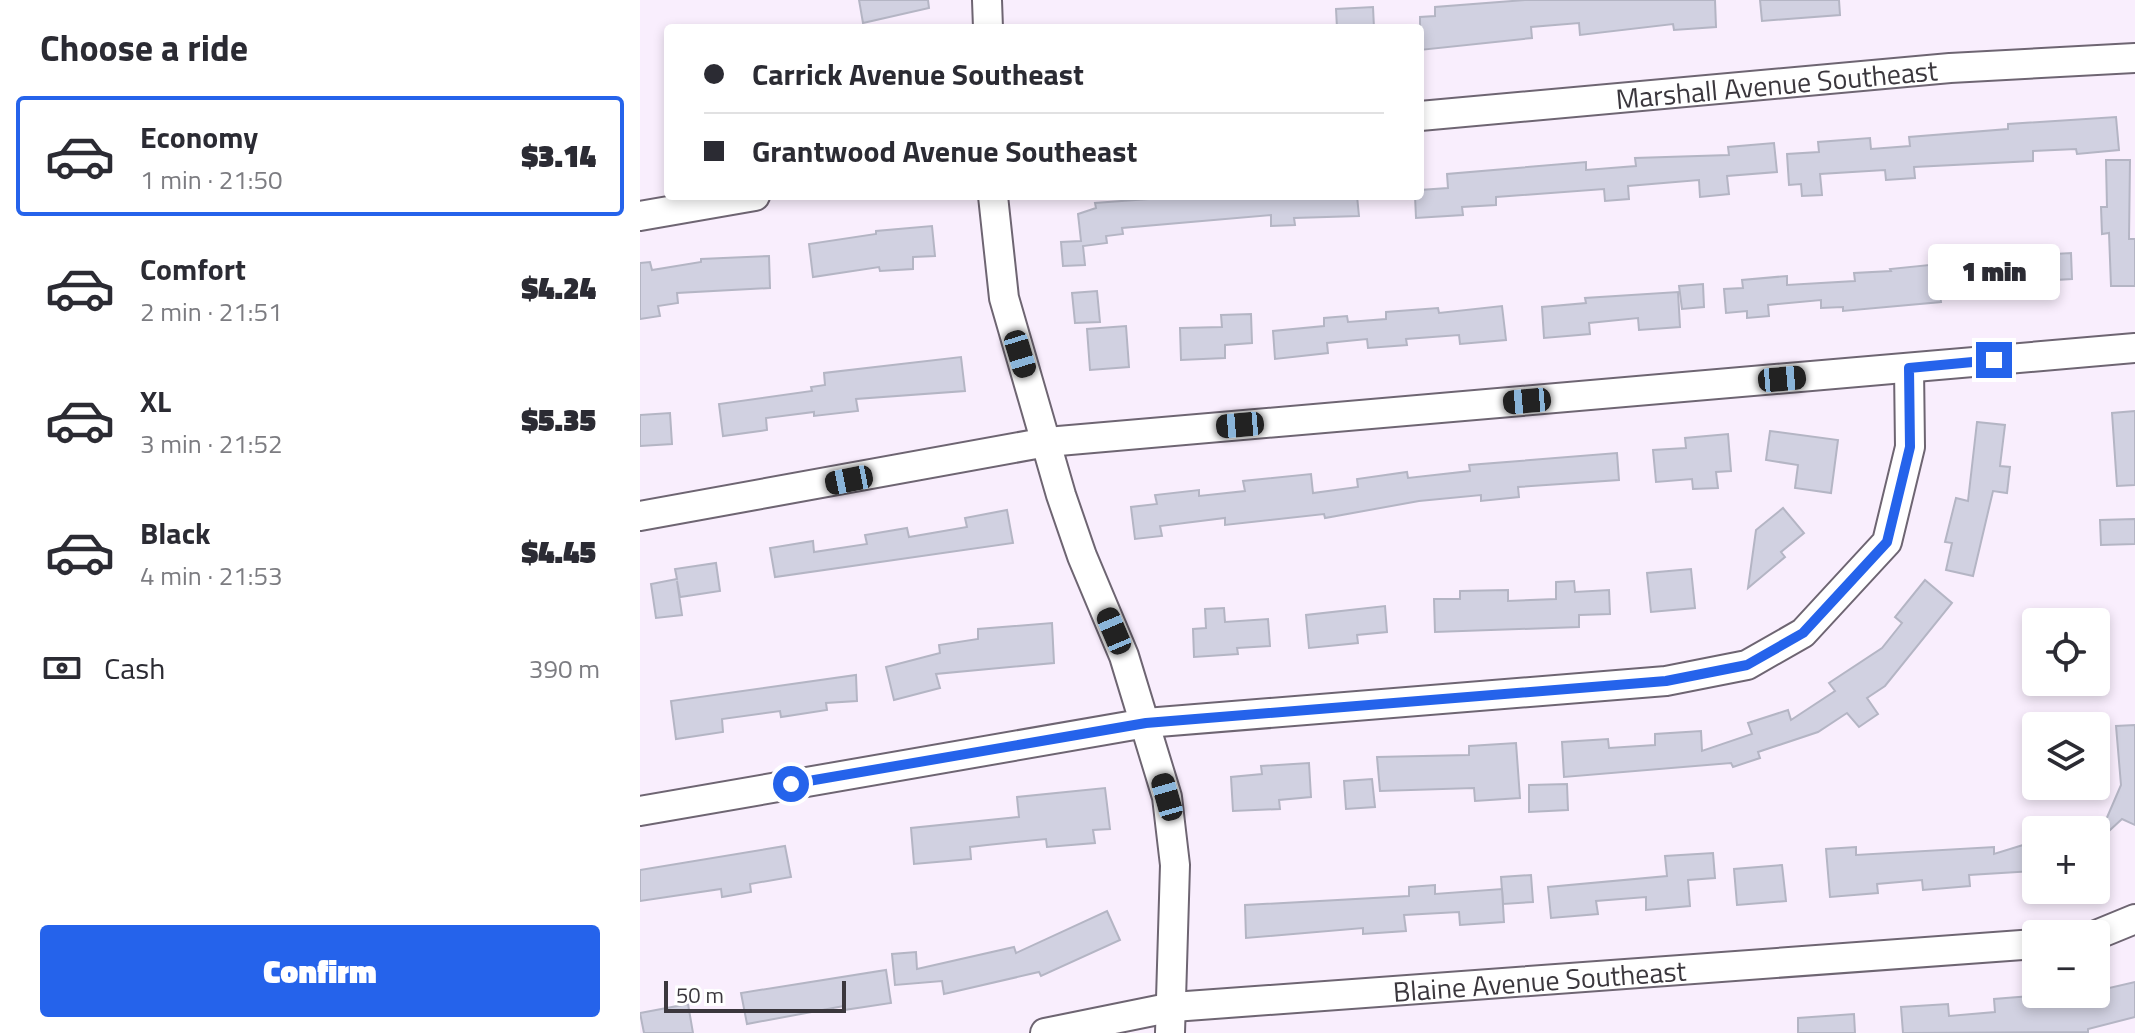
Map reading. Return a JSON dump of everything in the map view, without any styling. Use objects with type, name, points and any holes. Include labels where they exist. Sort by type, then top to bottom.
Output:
[{"type":"street","points":[[987,0],[988,24]]},
{"type":"street","name":"Marshall Avenue Southeast","points":[[1424,116],[1950,68],[2135,58]]},
{"type":"street","points":[[640,216],[732,200]]},
{"type":"street","points":[[993,200],[1004,298],[1082,556],[1124,656],[1167,797],[1175,865],[1172,1020]]},
{"type":"street","points":[[640,516],[1047,442],[2135,348]]},
{"type":"street","points":[[640,811],[1146,723],[1666,681],[1747,665],[1803,633],[1887,542],[1910,447],[1909,368]]},
{"type":"street","points":[[2110,929],[2135,919]]},
{"type":"street","name":"Blaine Avenue Southeast","points":[[1045,1033],[2022,945]]},
{"type":"building","points":[[859,0],[928,0],[929,8],[863,23]]},
{"type":"building","points":[[1525,0],[1715,0],[1716,27],[1674,30],[1673,24],[1580,35],[1579,23],[1531,27],[1532,38],[1424,50],[1424,24],[1420,24],[1420,17],[1435,16],[1435,7]]},
{"type":"building","points":[[1760,0],[1839,0],[1840,15],[1762,21]]},
{"type":"building","points":[[1373,7],[1374,24],[1337,24],[1336,9]]},
{"type":"building","points":[[2116,117],[2119,150],[2077,154],[2076,149],[2033,151],[2033,161],[1914,167],[1915,178],[1886,180],[1885,170],[1820,174],[1822,195],[1802,196],[1801,184],[1789,185],[1787,154],[1819,152],[1818,142],[1870,138],[1871,149],[1910,146],[1909,137],[2008,129],[2008,124]]},
{"type":"building","points":[[1774,143],[1777,172],[1727,176],[1729,194],[1700,197],[1699,180],[1628,186],[1629,199],[1605,201],[1604,189],[1496,197],[1496,205],[1462,207],[1463,215],[1416,218],[1415,200],[1424,200],[1424,190],[1448,188],[1447,174],[1586,162],[1586,170],[1636,166],[1635,158],[1729,155],[1728,147]]},
{"type":"building","points":[[2106,160],[2130,160],[2129,239],[2135,239],[2135,286],[2111,286],[2109,233],[2102,234],[2101,207],[2107,207]]},
{"type":"building","points":[[1135,200],[1357,200],[1359,216],[1294,218],[1295,225],[1271,226],[1271,215],[1122,228],[1123,234],[1106,236],[1107,243],[1083,246],[1085,265],[1063,266],[1061,242],[1081,241],[1078,214],[1096,208],[1095,203]]},
{"type":"building","points":[[932,226],[935,256],[913,257],[913,269],[880,271],[879,267],[813,277],[809,244],[876,234],[876,231]]},
{"type":"building","points":[[2071,253],[2072,279],[2038,281],[2038,291],[1997,294],[1996,288],[1940,293],[1941,302],[1843,311],[1843,307],[1821,308],[1821,300],[1768,305],[1769,316],[1747,318],[1747,311],[1726,313],[1724,289],[1743,288],[1742,280],[1787,276],[1787,285],[1855,281],[1854,273],[1978,260],[1978,264],[2017,262],[2017,256]]},
{"type":"building","points":[[769,256],[770,288],[677,293],[678,303],[658,306],[660,316],[640,319],[640,263],[650,262],[652,270],[701,262],[701,259]]},
{"type":"building","points":[[1703,284],[1704,307],[1682,309],[1679,286]]},
{"type":"building","points":[[1097,291],[1100,322],[1075,323],[1072,293]]},
{"type":"building","points":[[1678,292],[1680,327],[1639,330],[1638,318],[1589,323],[1590,334],[1544,338],[1542,307],[1586,303],[1585,298]]},
{"type":"building","points":[[1502,306],[1506,340],[1460,344],[1459,335],[1406,339],[1407,345],[1368,348],[1367,339],[1327,343],[1328,353],[1275,359],[1273,331],[1324,326],[1324,318],[1347,316],[1348,322],[1386,319],[1386,312],[1438,308],[1439,313]]},
{"type":"building","points":[[1251,314],[1252,343],[1225,345],[1225,358],[1181,360],[1180,328],[1222,327],[1221,315]]},
{"type":"building","points":[[1126,326],[1129,367],[1090,370],[1087,329]]},
{"type":"building","points":[[961,357],[965,391],[856,399],[858,411],[766,418],[767,430],[723,436],[719,404],[812,391],[811,387],[825,385],[824,373]]},
{"type":"building","points":[[2135,411],[2135,485],[2117,486],[2112,413]]},
{"type":"building","points":[[670,413],[672,444],[640,446],[640,415]]},
{"type":"building","points":[[1977,422],[2005,425],[2000,466],[2010,467],[2007,493],[1993,491],[1973,576],[1946,570],[1952,543],[1945,542],[1956,498],[1968,501]]},
{"type":"building","points":[[1770,431],[1838,440],[1831,493],[1795,488],[1798,465],[1766,460]]},
{"type":"building","points":[[1728,434],[1731,471],[1716,472],[1718,488],[1693,489],[1692,479],[1656,482],[1653,450],[1686,448],[1685,438]]},
{"type":"building","points":[[1617,453],[1619,480],[1518,487],[1519,497],[1481,501],[1481,495],[1419,501],[1325,518],[1324,514],[1225,525],[1225,518],[1160,526],[1162,536],[1135,539],[1131,507],[1157,504],[1155,495],[1199,490],[1199,496],[1245,491],[1243,481],[1311,474],[1313,493],[1358,487],[1357,479],[1407,472],[1408,478],[1470,471],[1469,465]]},
{"type":"building","points":[[1783,508],[1804,533],[1781,552],[1785,557],[1748,588],[1756,530]]},
{"type":"building","points":[[1007,510],[1013,543],[775,577],[770,548],[813,541],[814,552],[867,544],[865,535],[907,528],[909,537],[967,527],[965,518]]},
{"type":"building","points":[[2135,519],[2135,544],[2101,545],[2100,520]]},
{"type":"building","points":[[716,563],[720,591],[680,597],[677,581],[682,615],[656,618],[651,584],[677,579],[675,569]]},
{"type":"building","points":[[1691,569],[1695,608],[1651,612],[1647,573]]},
{"type":"building","points":[[1925,580],[1952,603],[1885,686],[1867,698],[1878,714],[1859,727],[1847,713],[1818,732],[1758,752],[1760,758],[1733,767],[1731,763],[1564,777],[1562,742],[1608,739],[1609,748],[1655,745],[1655,734],[1701,731],[1702,751],[1752,734],[1748,723],[1788,710],[1791,720],[1835,691],[1829,683],[1882,648],[1902,623],[1895,617]]},
{"type":"building","points":[[1574,581],[1575,592],[1609,590],[1610,614],[1579,615],[1579,627],[1435,632],[1434,599],[1460,599],[1460,591],[1508,590],[1508,601],[1556,599],[1556,582]]},
{"type":"building","points":[[1385,606],[1387,632],[1357,635],[1358,643],[1309,648],[1306,615]]},
{"type":"building","points":[[1224,608],[1225,622],[1268,619],[1270,646],[1237,648],[1238,654],[1194,657],[1193,629],[1206,628],[1205,609]]},
{"type":"building","points":[[1052,623],[1054,663],[936,674],[940,688],[894,700],[886,667],[940,653],[939,645],[978,639],[978,629]]},
{"type":"building","points":[[856,675],[857,701],[826,703],[827,710],[781,717],[780,711],[722,719],[723,732],[676,739],[671,701]]},
{"type":"building","points":[[2135,725],[2135,825],[2122,819],[2110,830],[2108,816],[2121,785],[2116,726]]},
{"type":"building","points":[[1516,743],[1520,798],[1475,801],[1474,788],[1380,791],[1377,757],[1469,755],[1469,746]]},
{"type":"building","points":[[1309,763],[1311,797],[1279,800],[1280,809],[1233,811],[1231,777],[1262,774],[1261,766]]},
{"type":"building","points":[[1372,779],[1375,807],[1346,809],[1344,781]]},
{"type":"building","points":[[1567,784],[1568,810],[1529,812],[1529,785]]},
{"type":"building","points":[[1105,788],[1110,829],[1093,830],[1095,843],[1047,847],[1046,839],[987,845],[970,847],[971,859],[914,864],[911,828],[1019,817],[1017,797]]},
{"type":"building","points":[[2022,845],[2022,872],[1969,875],[1970,886],[1923,890],[1922,880],[1877,884],[1878,893],[1830,897],[1826,849],[1856,847],[1856,855],[1994,847],[1994,854]]},
{"type":"building","points":[[785,846],[791,877],[750,884],[751,892],[722,897],[721,889],[640,901],[640,870]]},
{"type":"building","points":[[1713,853],[1715,878],[1688,880],[1690,906],[1646,910],[1646,897],[1596,901],[1598,914],[1551,918],[1548,887],[1667,876],[1665,856]]},
{"type":"building","points":[[1782,865],[1786,901],[1737,905],[1734,869]]},
{"type":"building","points":[[1531,875],[1533,902],[1503,904],[1501,877]]},
{"type":"building","points":[[1435,885],[1435,894],[1502,889],[1504,922],[1460,925],[1459,912],[1404,915],[1406,931],[1363,934],[1363,928],[1246,938],[1245,905],[1409,896],[1409,887]]},
{"type":"building","points":[[1107,911],[1120,940],[1041,976],[1039,972],[944,994],[942,981],[895,985],[892,954],[916,952],[917,969],[1014,947],[1016,953]]},
{"type":"building","points":[[886,970],[891,1003],[844,1010],[844,1006],[747,1024],[741,993]]},
{"type":"building","points":[[2135,982],[2135,1017],[2088,1029],[2088,1032],[1903,1033],[1901,1007],[1948,1004],[1949,1016],[1995,1012],[1994,999],[2022,997],[2022,1008],[2110,1008],[2110,988]]},
{"type":"building","points":[[688,1004],[693,1033],[644,1033],[640,1013]]},
{"type":"building","points":[[1854,1014],[1855,1033],[1798,1033],[1798,1018]]},
{"type":"route","points":[[791,784],[1146,723],[1666,681],[1747,665],[1803,633],[1848,588],[1887,542],[1910,447],[1909,368],[1994,360]]}]
